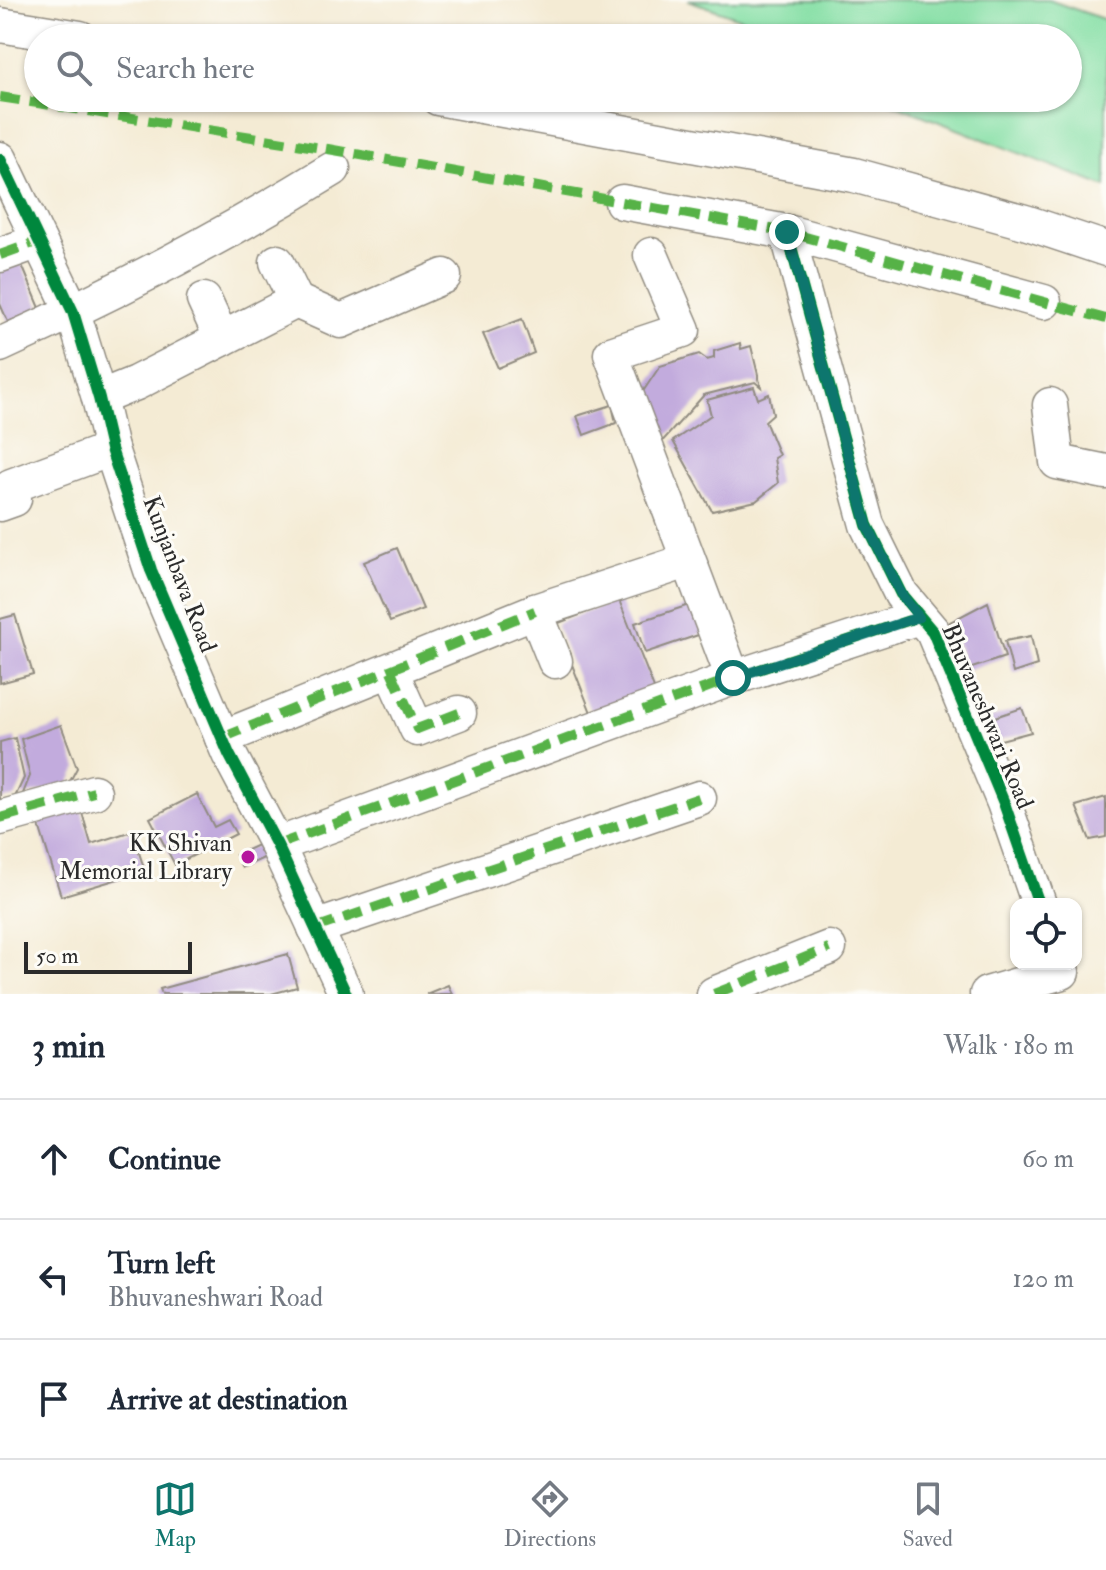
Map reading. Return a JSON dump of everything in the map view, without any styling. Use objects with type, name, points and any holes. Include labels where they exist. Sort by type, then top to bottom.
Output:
[{"type":"street","points":[[0,25],[24,29]]},
{"type":"street","points":[[514,112],[854,175],[1025,222],[1106,249]]},
{"type":"street","name":"Kunjanbava Road","points":[[0,159],[73,312],[111,449],[151,570],[222,738],[277,845],[346,994]]},
{"type":"street","points":[[0,345],[73,312],[252,218],[333,169]]},
{"type":"street","points":[[622,202],[787,232],[1044,302]]},
{"type":"street","name":"Bhuvaneshwari Road","points":[[787,232],[867,525],[901,594],[933,632],[1004,803],[1037,898]]},
{"type":"street","points":[[0,255],[39,241]]},
{"type":"street","points":[[651,255],[683,330],[611,354],[733,678]]},
{"type":"street","points":[[277,262],[296,301],[341,321],[444,276]]},
{"type":"street","points":[[204,300],[222,339]]},
{"type":"street","points":[[99,398],[136,383],[296,301]]},
{"type":"street","points":[[1050,405],[1057,462],[1106,472]]},
{"type":"street","points":[[0,504],[14,499],[11,486],[111,449]]},
{"type":"street","points":[[222,738],[535,611],[672,566]]},
{"type":"street","points":[[535,611],[555,661]]},
{"type":"street","points":[[277,845],[733,678],[919,617]]},
{"type":"street","points":[[391,671],[417,729],[459,713]]},
{"type":"street","points":[[0,818],[94,792]]},
{"type":"street","points":[[315,928],[699,798]]},
{"type":"street","points":[[714,994],[829,948]]},
{"type":"street","points":[[987,994],[1064,977]]},
{"type":"green space","points":[[688,0],[1049,0],[1106,20],[1106,187],[914,112],[1082,112],[1082,24],[756,24]]},
{"type":"building","points":[[19,258],[40,308],[8,322],[0,304],[0,267]]},
{"type":"building","points":[[522,319],[534,353],[498,368],[483,334]]},
{"type":"building","points":[[740,343],[741,349],[751,346],[761,387],[755,382],[704,395],[659,445],[638,399],[660,366],[699,354],[707,360],[714,358],[714,351]]},
{"type":"building","points":[[754,387],[758,399],[769,394],[773,414],[765,421],[779,455],[774,458],[778,483],[756,501],[712,511],[673,441],[711,415],[707,400]]},
{"type":"building","points":[[612,405],[616,423],[584,435],[577,416]]},
{"type":"building","points":[[397,548],[423,609],[390,622],[364,562]]},
{"type":"building","points":[[619,600],[655,691],[592,715],[556,624]]},
{"type":"building","points":[[698,602],[707,632],[645,653],[635,623]]},
{"type":"building","points":[[988,602],[1005,657],[966,670],[950,622]]},
{"type":"building","points":[[15,615],[33,674],[0,683],[0,619]]},
{"type":"building","points":[[1031,636],[1037,665],[1013,673],[1005,641]]},
{"type":"building","points":[[1022,708],[1031,732],[997,741],[989,719]]},
{"type":"building","points":[[61,725],[77,768],[68,785],[22,796],[30,776],[21,739]]},
{"type":"building","points":[[15,738],[24,778],[15,797],[0,800],[0,742]]},
{"type":"building","points":[[197,794],[214,827],[228,820],[236,834],[175,865],[150,818]]},
{"type":"building","points":[[1106,797],[1106,837],[1090,840],[1076,806]]},
{"type":"building","points":[[81,809],[91,844],[132,831],[145,871],[61,896],[38,822]]},
{"type":"building","points":[[262,843],[268,856],[242,868],[236,855]]},
{"type":"building","points":[[288,954],[297,987],[271,994],[162,994],[160,989]]},
{"type":"building","points":[[448,985],[452,994],[426,994]]},
{"type":"marked path","points":[[0,97],[24,101]]},
{"type":"marked path","points":[[95,112],[328,149],[787,232],[1106,319]]},
{"type":"marked path","points":[[0,255],[39,241]]},
{"type":"marked path","points":[[222,738],[535,611]]},
{"type":"marked path","points":[[277,845],[733,678],[919,617]]},
{"type":"marked path","points":[[391,671],[417,729],[459,713]]},
{"type":"marked path","points":[[0,818],[94,792]]},
{"type":"marked path","points":[[315,928],[699,798]]},
{"type":"marked path","points":[[714,994],[829,948]]},
{"type":"cycle path","points":[[0,159],[73,312],[111,449],[151,570],[229,754],[277,845],[346,994]]},
{"type":"cycle path","points":[[787,232],[867,525],[901,594],[933,632],[1004,803],[1037,898]]},
{"type":"place","name":"KK Shivan Memorial Library","points":[[248,857]]},
{"type":"route","points":[[733,678],[919,617],[901,594],[867,525],[787,232]]}]
